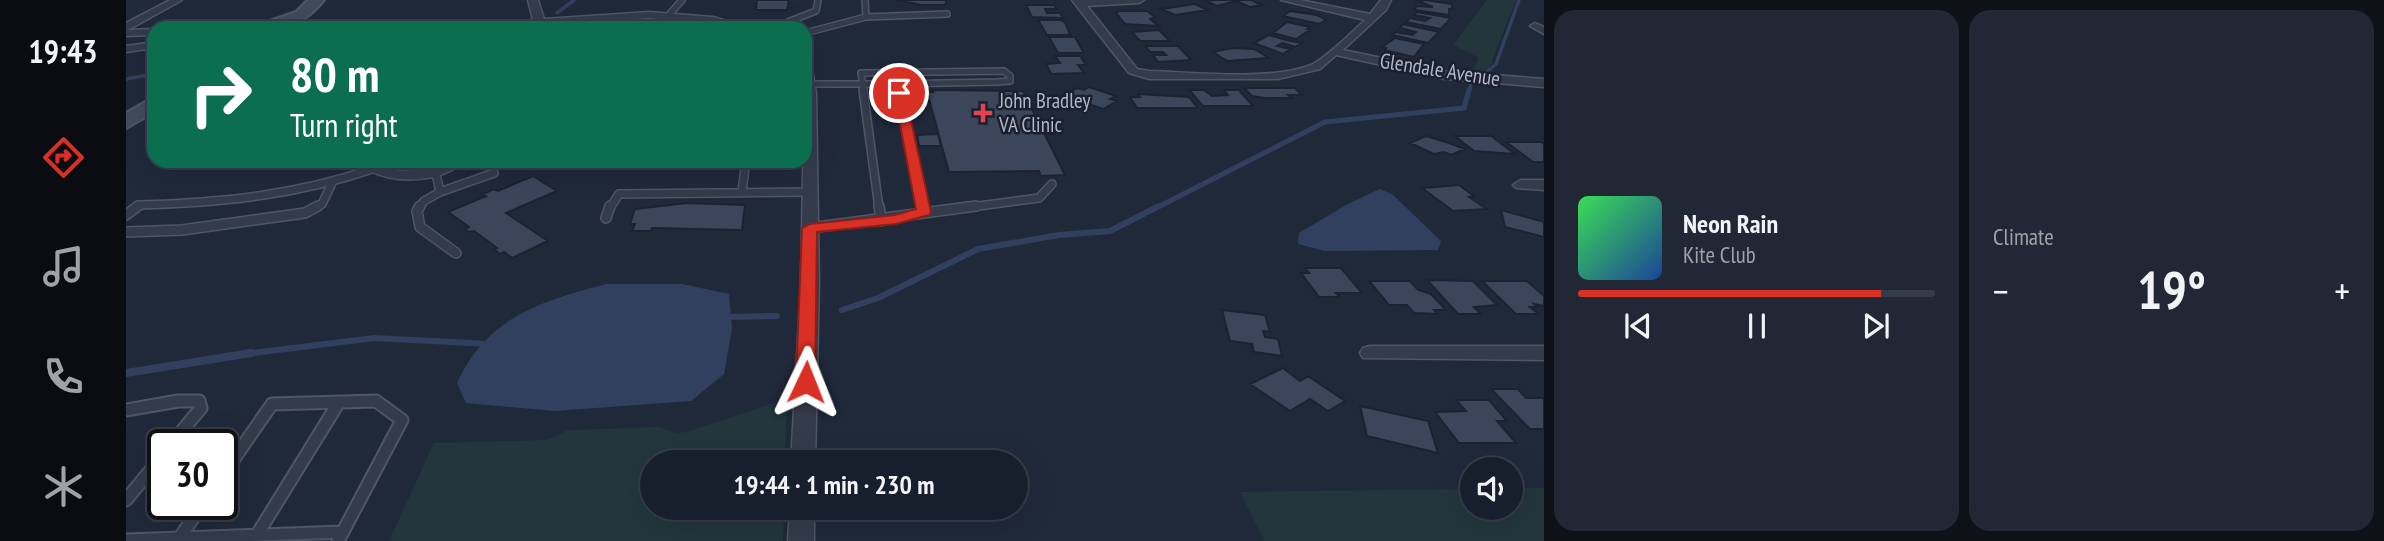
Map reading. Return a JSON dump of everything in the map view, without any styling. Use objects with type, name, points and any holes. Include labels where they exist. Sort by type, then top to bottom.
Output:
[{"type":"main road","points":[[284,21],[301,15],[317,0]]},
{"type":"main road","points":[[318,21],[334,0]]},
{"type":"main road","points":[[126,122],[147,108]]},
{"type":"main road","points":[[126,142],[147,128]]},
{"type":"street","points":[[126,27],[177,0]]},
{"type":"street","points":[[533,0],[533,9],[542,21]]},
{"type":"street","points":[[1078,2],[1139,0]]},
{"type":"street","points":[[1286,0],[1372,18]]},
{"type":"street","points":[[1078,2],[1129,69],[1138,73],[1172,76],[1278,75],[1316,66],[1336,52],[1372,18],[1385,0]]},
{"type":"street","points":[[569,21],[598,16],[668,16],[714,21]]},
{"type":"street","points":[[127,42],[147,35]]},
{"type":"street","points":[[127,42],[147,43]]},
{"type":"street","name":"Glendale Avenue","points":[[1336,52],[1445,75],[1544,83]]},
{"type":"street","points":[[383,168],[398,175],[440,168]]},
{"type":"street","points":[[803,450],[810,168]]},
{"type":"street","points":[[1521,185],[1544,185]]},
{"type":"street","points":[[1370,353],[1544,353]]},
{"type":"street","points":[[801,541],[802,520]]},
{"type":"lane","points":[[668,16],[682,0]]},
{"type":"lane","points":[[792,21],[816,12],[818,0]]},
{"type":"lane","points":[[865,0],[866,17]]},
{"type":"lane","points":[[812,31],[866,17],[947,14]]},
{"type":"lane","points":[[812,87],[862,84],[997,82],[1010,81],[1010,76],[1004,71],[861,73],[862,84],[881,221]]},
{"type":"lane","points":[[894,84],[899,93],[924,212]]},
{"type":"lane","points":[[126,215],[139,205],[207,204],[332,183],[365,168]]},
{"type":"lane","points":[[742,192],[744,168]]},
{"type":"lane","points":[[435,170],[440,192]]},
{"type":"lane","points":[[456,253],[420,227],[417,211],[424,201],[440,192],[494,173]]},
{"type":"lane","points":[[126,232],[182,230],[304,213],[322,204],[332,183]]},
{"type":"lane","points":[[810,228],[881,221],[924,212],[1039,198],[1052,184]]},
{"type":"lane","points":[[606,218],[612,201],[619,194],[810,192]]},
{"type":"lane","points":[[128,411],[178,401],[199,401],[201,408],[184,429]]},
{"type":"lane","points":[[126,540],[341,536],[402,420],[376,401],[272,404],[238,453]]},
{"type":"lane","points":[[255,538],[339,402]]},
{"type":"lane","points":[[126,500],[147,474]]},
{"type":"lane","points":[[178,540],[192,520]]},
{"type":"shaded area","points":[[1487,0],[1516,0],[1487,73],[1472,71],[1479,58],[1453,45]]},
{"type":"shaded area","points":[[787,399],[785,450],[640,450],[640,520],[784,520],[783,541],[389,541],[434,443],[547,440],[568,430],[660,427],[676,433]]},
{"type":"shaded area","points":[[1523,488],[1544,488],[1544,541],[1264,541],[1240,492],[1460,489],[1460,520],[1523,520]]},
{"type":"water","points":[[1380,189],[1393,195],[1441,241],[1438,250],[1325,251],[1298,244],[1299,233]]},
{"type":"water","points":[[606,284],[682,284],[729,294],[732,329],[724,374],[691,401],[554,411],[466,403],[457,383],[470,360],[500,327],[538,306]]},
{"type":"building","points":[[757,0],[789,0],[787,10],[756,10]]},
{"type":"building","points":[[896,0],[947,0],[945,5],[922,5]]},
{"type":"building","points":[[1251,0],[1262,5],[1250,7],[1236,1],[1217,6],[1206,1]]},
{"type":"building","points":[[1418,1],[1452,4],[1452,9],[1449,9],[1449,15],[1415,10],[1416,6],[1433,7]]},
{"type":"building","points":[[1195,4],[1208,10],[1175,15],[1161,9]]},
{"type":"building","points":[[1026,5],[1054,5],[1057,9],[1045,9],[1047,13],[1060,13],[1063,18],[1032,17]]},
{"type":"building","points":[[1147,11],[1155,17],[1150,19],[1159,26],[1125,24],[1116,13]]},
{"type":"building","points":[[1290,11],[1317,15],[1326,20],[1319,24],[1283,16]]},
{"type":"building","points":[[1417,12],[1451,18],[1441,29],[1406,22],[1410,18],[1425,21],[1430,18],[1414,15]]},
{"type":"building","points":[[1038,20],[1061,20],[1065,22],[1070,35],[1047,35]]},
{"type":"building","points":[[1287,22],[1310,27],[1307,29],[1310,30],[1296,39],[1273,33]]},
{"type":"building","points":[[1403,24],[1439,32],[1428,43],[1392,35],[1396,32],[1413,35],[1416,32],[1400,28]]},
{"type":"building","points":[[1159,30],[1170,41],[1140,41],[1132,32]]},
{"type":"building","points":[[1269,35],[1302,43],[1295,47],[1282,43],[1277,46],[1291,49],[1283,54],[1254,43]]},
{"type":"building","points":[[1049,37],[1075,37],[1084,53],[1058,53]]},
{"type":"building","points":[[1395,38],[1424,44],[1414,57],[1384,50],[1386,48],[1382,47]]},
{"type":"building","points":[[1145,46],[1178,46],[1191,60],[1158,62],[1153,55],[1166,55],[1163,52],[1150,52]]},
{"type":"building","points":[[1232,48],[1254,49],[1269,58],[1227,61],[1213,52]]},
{"type":"building","points":[[1055,56],[1080,56],[1086,65],[1078,65],[1084,73],[1051,74],[1046,64],[1060,63]]},
{"type":"building","points":[[1089,87],[1116,96],[1110,99],[1117,101],[1103,109],[1063,95],[1077,88],[1084,90]]},
{"type":"building","points":[[1244,88],[1295,88],[1302,95],[1288,95],[1292,98],[1265,98],[1252,96]]},
{"type":"building","name":"John Bradley VA Clinic","points":[[932,90],[1023,91],[1065,175],[1041,176],[1039,171],[949,172],[927,92],[933,92]]},
{"type":"building","points":[[1189,90],[1204,90],[1212,96],[1228,95],[1224,90],[1239,90],[1253,106],[1203,106]]},
{"type":"building","points":[[1138,94],[1189,97],[1198,108],[1137,108],[1130,97],[1140,97]]},
{"type":"building","points":[[938,134],[941,146],[919,146],[917,135]]},
{"type":"building","points":[[1426,136],[1465,149],[1451,155],[1444,152],[1434,154],[1410,143]]},
{"type":"building","points":[[1455,136],[1491,136],[1515,154],[1474,151]]},
{"type":"building","points":[[1506,142],[1541,142],[1544,144],[1544,162],[1533,162]]},
{"type":"building","points":[[533,176],[557,191],[506,213],[548,241],[512,258],[504,252],[500,254],[494,249],[497,248],[474,231],[465,229],[469,227],[448,212],[486,196],[483,194],[494,189],[498,191]]},
{"type":"building","points":[[1459,185],[1474,196],[1469,197],[1487,209],[1453,211],[1422,188]]},
{"type":"building","points":[[687,203],[745,205],[742,230],[652,228],[651,231],[632,231],[635,224],[630,224],[635,209]]},
{"type":"building","points":[[1501,210],[1544,222],[1544,237],[1505,227]]},
{"type":"building","points":[[1305,268],[1341,268],[1362,293],[1336,293],[1340,297],[1319,297],[1301,273],[1309,273]]},
{"type":"building","points":[[1427,280],[1473,281],[1497,305],[1474,307],[1481,314],[1458,314]]},
{"type":"building","points":[[1369,281],[1410,281],[1418,290],[1431,294],[1446,310],[1434,310],[1438,314],[1414,313],[1407,305],[1389,305]]},
{"type":"building","points":[[1482,281],[1527,281],[1544,296],[1544,306],[1534,304],[1537,307],[1530,307],[1539,314],[1516,314]]},
{"type":"building","points":[[1222,310],[1265,315],[1270,332],[1263,331],[1265,337],[1278,339],[1282,356],[1254,352],[1252,344],[1230,341]]},
{"type":"building","points":[[1283,368],[1300,381],[1308,376],[1345,401],[1328,411],[1310,399],[1290,411],[1250,384]]},
{"type":"building","points":[[1491,389],[1518,389],[1526,398],[1544,398],[1544,429],[1530,429]]},
{"type":"building","points":[[1456,400],[1489,400],[1507,421],[1497,421],[1516,443],[1459,443],[1435,412],[1466,411]]},
{"type":"building","points":[[1360,406],[1428,421],[1438,453],[1367,436]]},
{"type":"waterway","points":[[557,13],[574,0]]},
{"type":"waterway","points":[[1486,73],[1496,64],[1519,0]]},
{"type":"waterway","points":[[126,79],[147,75]]},
{"type":"waterway","points":[[1469,92],[1471,84]]},
{"type":"waterway","points":[[1156,208],[1325,122],[1464,108],[1469,90]]},
{"type":"waterway","points":[[842,310],[878,298],[978,249],[1059,235],[1110,231],[1159,206]]},
{"type":"waterway","points":[[723,317],[777,316]]},
{"type":"waterway","points":[[244,354],[374,338],[491,344]]},
{"type":"waterway","points":[[244,354],[251,353]]},
{"type":"waterway","points":[[126,373],[244,354]]},
{"type":"waterway","points":[[237,355],[244,354]]},
{"type":"place","name":"John Bradley VA Clinic","points":[[983,113]]},
{"type":"route","points":[[806,382],[810,228],[896,219],[924,212],[899,93]]}]
